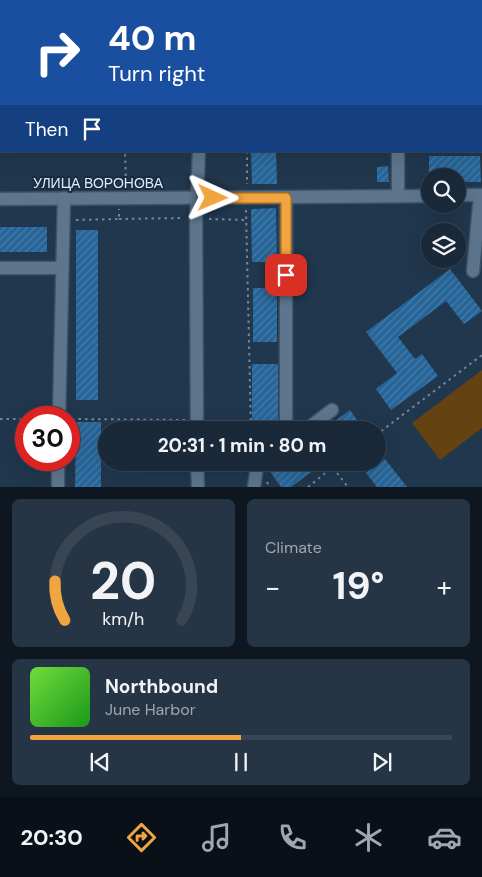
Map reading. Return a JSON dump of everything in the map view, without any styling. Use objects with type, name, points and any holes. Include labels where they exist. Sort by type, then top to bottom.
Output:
[{"type":"street","points":[[197,421],[197,198],[199,152]]},
{"type":"street","points":[[398,152],[398,196]]},
{"type":"street","name":"УЛИЦА ВОРОНОВА","points":[[0,199],[64,198],[119,191],[197,198],[247,199],[421,196]]},
{"type":"street","points":[[466,195],[481,195],[473,271]]},
{"type":"street","points":[[59,406],[64,198]]},
{"type":"street","points":[[286,198],[286,421]]},
{"type":"street","points":[[0,268],[61,268]]},
{"type":"street","points":[[318,421],[332,410]]},
{"type":"street","points":[[58,471],[58,487]]},
{"type":"street","points":[[197,471],[198,487]]},
{"type":"street","points":[[254,487],[256,471]]},
{"type":"path","points":[[69,220],[119,219],[119,191],[126,184],[125,152]]},
{"type":"path","points":[[89,185],[119,191]]},
{"type":"path","points":[[247,199],[250,421]]},
{"type":"path","points":[[386,427],[482,355]]},
{"type":"path","points":[[0,419],[15,419]]},
{"type":"path","points":[[80,420],[112,421]]},
{"type":"path","points":[[308,487],[329,471]]},
{"type":"path","points":[[335,471],[348,487]]},
{"type":"shaded area","points":[[482,370],[482,428],[440,460],[412,423]]},
{"type":"building","points":[[251,152],[276,152],[277,184],[252,184]]},
{"type":"building","points":[[429,156],[480,156],[481,182],[466,182],[466,168],[429,168]]},
{"type":"building","points":[[388,166],[389,182],[377,182],[377,167]]},
{"type":"building","points":[[276,208],[277,262],[252,262],[251,209]]},
{"type":"building","points":[[0,227],[47,227],[47,252],[0,252]]},
{"type":"building","points":[[76,230],[98,230],[98,400],[76,400]]},
{"type":"building","points":[[450,269],[482,311],[464,324],[446,301],[398,337],[415,359],[422,354],[438,376],[391,410],[376,389],[397,373],[366,332]]},
{"type":"building","points":[[253,288],[277,288],[277,342],[253,342]]},
{"type":"building","points":[[252,364],[278,364],[278,420],[252,420]]},
{"type":"building","points":[[350,410],[358,421],[335,421]]},
{"type":"building","points":[[80,422],[98,422],[98,471],[101,471],[101,487],[75,487],[75,471],[80,471]]},
{"type":"building","points":[[386,460],[407,487],[377,487],[366,473],[369,471],[386,471]]},
{"type":"building","points":[[270,471],[313,471],[291,487],[281,487]]},
{"type":"route","points":[[213,198],[286,198],[286,275]]}]
